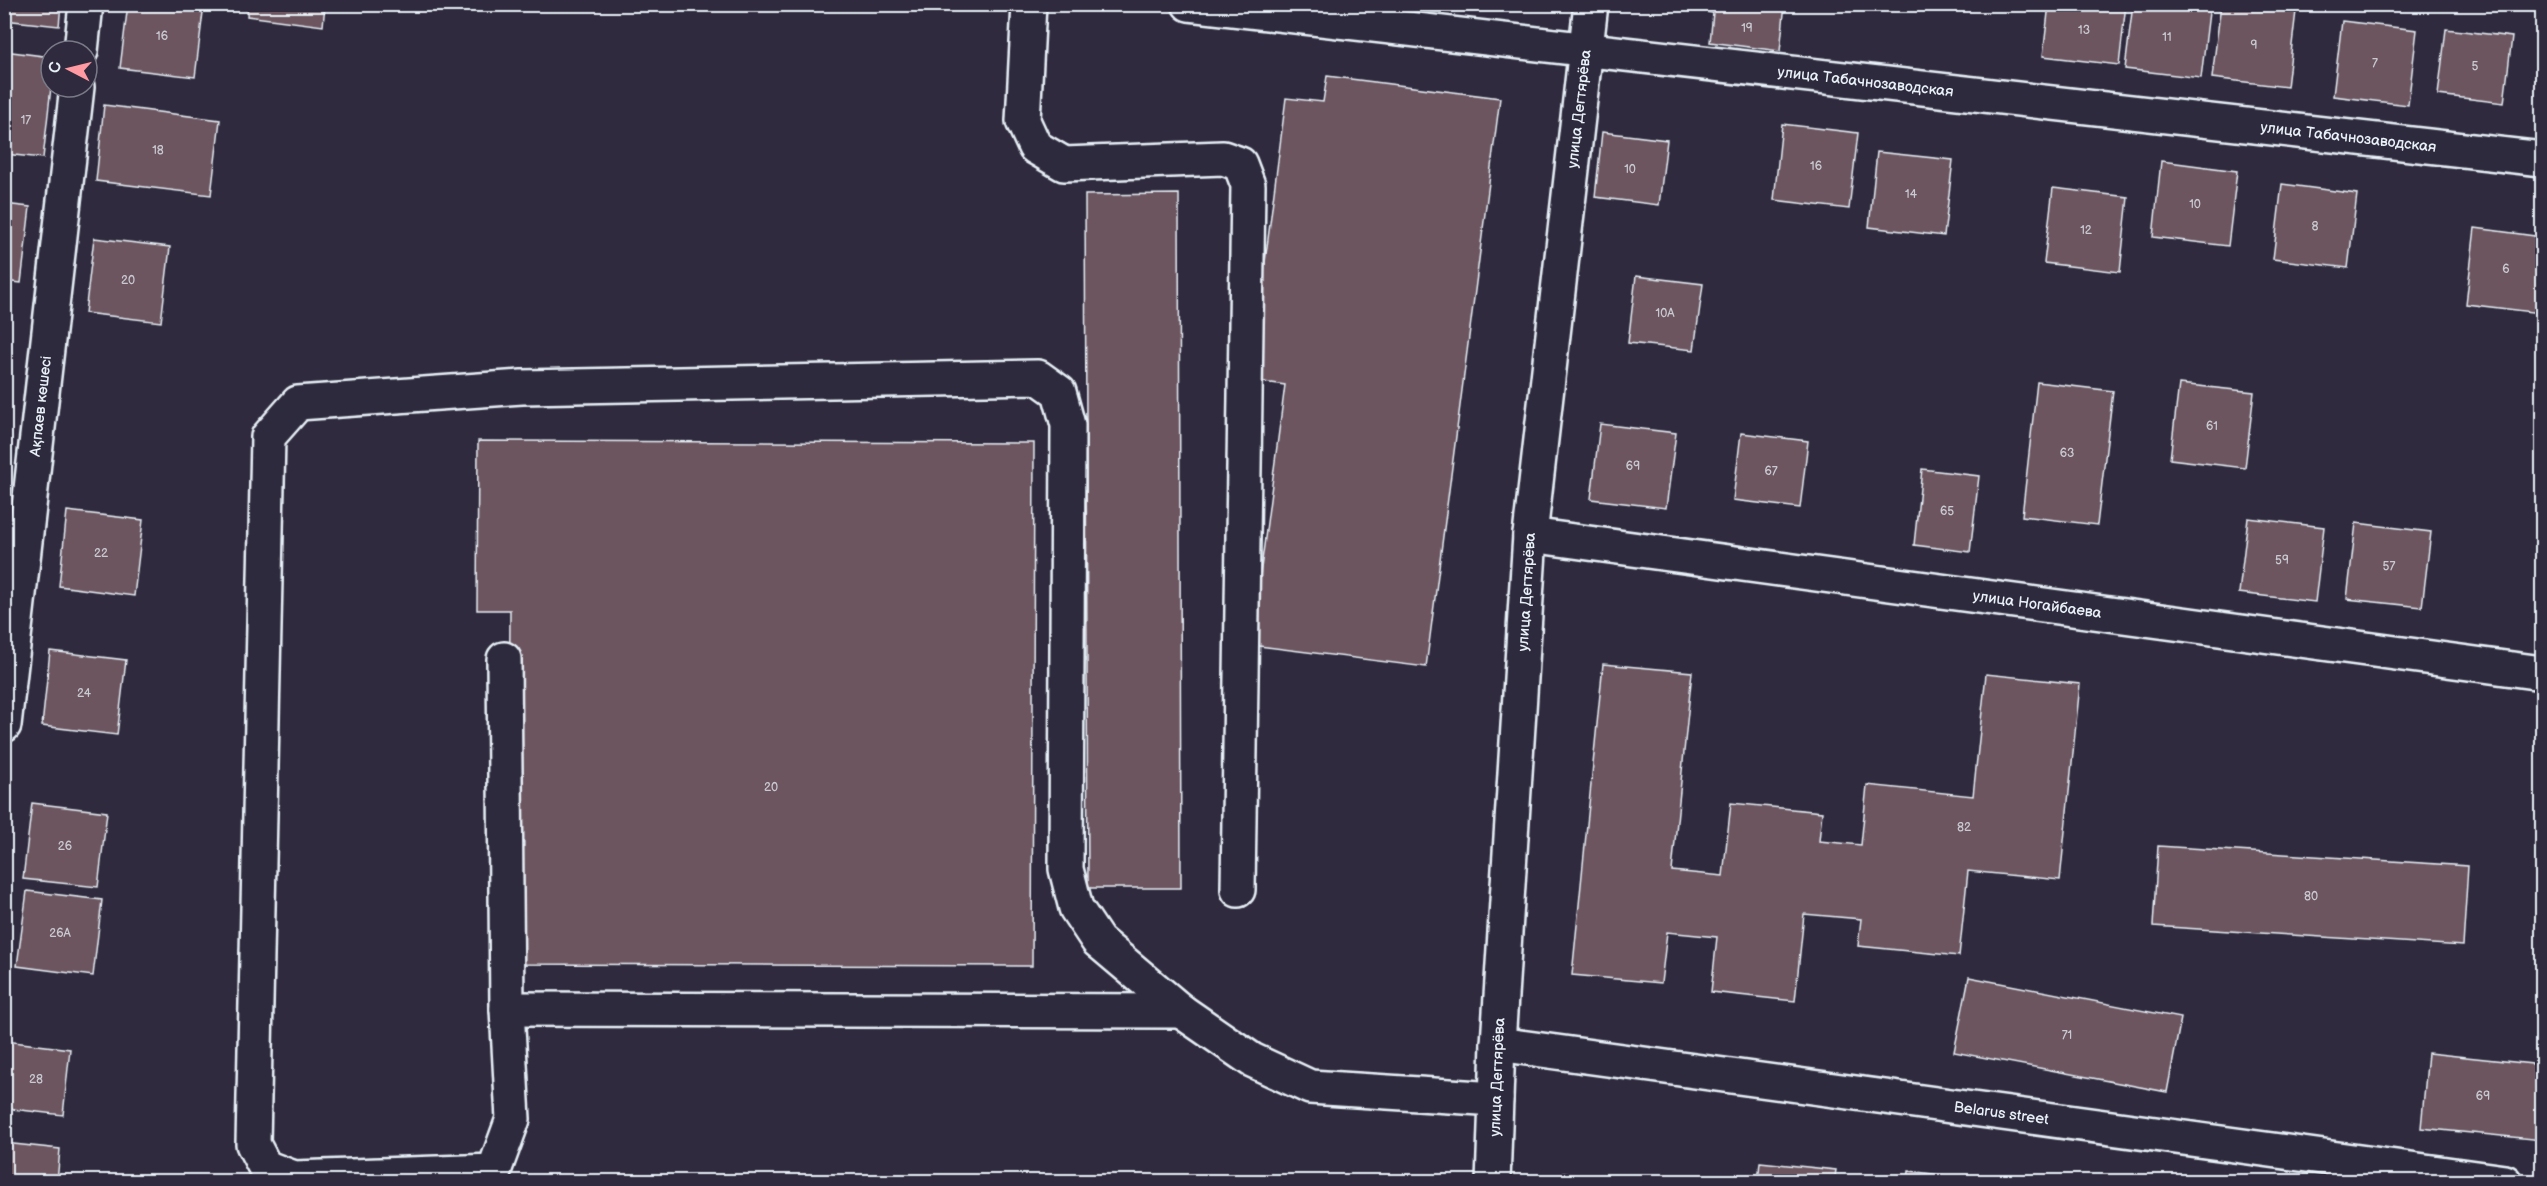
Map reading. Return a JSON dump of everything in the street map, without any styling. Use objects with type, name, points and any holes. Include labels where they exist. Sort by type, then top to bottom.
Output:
[{"type":"street","points":[[82,39],[86,4]]},
{"type":"street","points":[[1029,4],[1023,121],[1035,147],[1064,164],[1223,158],[1240,164],[1248,185],[1238,890]]},
{"type":"street","name":"улица Табачнозаводская","points":[[1189,4],[2542,159]]},
{"type":"street","name":"улица Дегтярёва","points":[[1493,1182],[1498,1044],[1530,535],[1591,4]]},
{"type":"street","name":"Ақпаев көшесі","points":[[4,725],[76,99]]},
{"type":"street","points":[[504,659],[507,1009],[513,1119],[494,1171],[294,1178],[265,1167],[253,1144],[268,436],[298,403],[522,387],[1038,377],[1059,392],[1068,424],[1066,869],[1076,908],[1098,940],[1181,1011],[1252,1060],[1310,1087],[1496,1099]]},
{"type":"street","name":"улица Ногайбаева","points":[[1530,535],[2542,673]]},
{"type":"street","points":[[507,1009],[1181,1011]]},
{"type":"street","name":"Belarus street","points":[[1498,1044],[2505,1182]]},
{"type":"building","points":[[4,4],[61,4],[59,26],[4,20]]},
{"type":"building","points":[[128,4],[204,4],[195,77],[120,68]]},
{"type":"building","points":[[248,4],[325,4],[323,26],[247,16]]},
{"type":"building","points":[[1656,4],[1785,4],[1780,51],[1710,42],[1713,13]]},
{"type":"building","points":[[2049,4],[2126,4],[2119,65],[2043,56]]},
{"type":"building","points":[[2133,4],[2210,4],[2201,78],[2125,69]]},
{"type":"building","points":[[2221,4],[2296,11],[2287,87],[2212,78]]},
{"type":"building","points":[[2342,21],[2417,30],[2408,105],[2333,96]]},
{"type":"building","points":[[2446,29],[2512,37],[2504,103],[2438,95]]},
{"type":"building","points":[[4,51],[39,55],[39,99],[50,99],[43,158],[4,154]]},
{"type":"building","points":[[1327,76],[1500,98],[1426,667],[1251,645],[1285,385],[1250,380],[1286,98],[1323,102]]},
{"type":"building","points":[[104,105],[220,120],[211,195],[96,181]]},
{"type":"building","points":[[1782,124],[1858,133],[1849,209],[1774,200]]},
{"type":"building","points":[[1602,132],[1667,140],[1659,205],[1595,197]]},
{"type":"building","points":[[1877,152],[1953,160],[1944,236],[1869,227]]},
{"type":"building","points":[[2161,161],[2237,171],[2228,246],[2153,237]]},
{"type":"building","points":[[2282,184],[2357,194],[2348,268],[2273,259]]},
{"type":"building","points":[[2053,188],[2128,197],[2120,272],[2044,263]]},
{"type":"building","points":[[1179,194],[1181,888],[1088,888],[1085,195]]},
{"type":"building","points":[[4,204],[30,207],[21,283],[4,281]]},
{"type":"building","points":[[2475,228],[2542,237],[2541,313],[2466,304]]},
{"type":"building","points":[[94,238],[170,247],[161,322],[85,313]]},
{"type":"building","points":[[1636,276],[1703,284],[1694,350],[1628,343]]},
{"type":"building","points":[[2037,382],[2113,391],[2097,525],[2022,516]]},
{"type":"building","points":[[2179,384],[2254,392],[2245,468],[2170,459]]},
{"type":"building","points":[[1600,424],[1676,433],[1666,508],[1591,499]]},
{"type":"building","points":[[1741,433],[1808,441],[1800,508],[1733,500]]},
{"type":"building","points":[[478,441],[1034,443],[1032,966],[508,964],[510,610],[477,610]]},
{"type":"building","points":[[1922,469],[1979,476],[1970,552],[1914,545]]},
{"type":"building","points":[[67,511],[143,520],[134,596],[59,586]]},
{"type":"building","points":[[2248,518],[2324,527],[2315,602],[2239,593]]},
{"type":"building","points":[[2356,523],[2431,532],[2422,607],[2347,599]]},
{"type":"building","points":[[50,651],[126,660],[117,735],[42,726]]},
{"type":"building","points":[[1603,664],[1692,672],[1672,871],[1723,876],[1731,803],[1822,812],[1819,841],[1861,845],[1867,785],[1973,796],[1986,674],[2080,684],[2060,880],[1968,871],[1959,956],[1858,946],[1861,919],[1804,914],[1795,1001],[1711,992],[1717,937],[1667,932],[1661,983],[1572,975]]},
{"type":"building","points":[[32,803],[107,812],[98,887],[23,879]]},
{"type":"building","points":[[2158,846],[2468,866],[2463,946],[2153,926]]},
{"type":"building","points":[[27,891],[102,900],[93,976],[17,966]]},
{"type":"building","points":[[1969,977],[2181,1018],[2167,1092],[1954,1052]]},
{"type":"building","points":[[5,1041],[70,1049],[63,1115],[4,1108]]},
{"type":"building","points":[[2428,1053],[2542,1065],[2542,1140],[2421,1128]]},
{"type":"building","points":[[4,1143],[60,1149],[57,1182],[4,1182]]},
{"type":"building","points":[[1760,1162],[1836,1170],[1834,1182],[1758,1182]]},
{"type":"building","points":[[1909,1171],[1996,1182],[1908,1182]]},
{"type":"building","points":[[1563,1173],[1634,1182],[1562,1182]]}]
